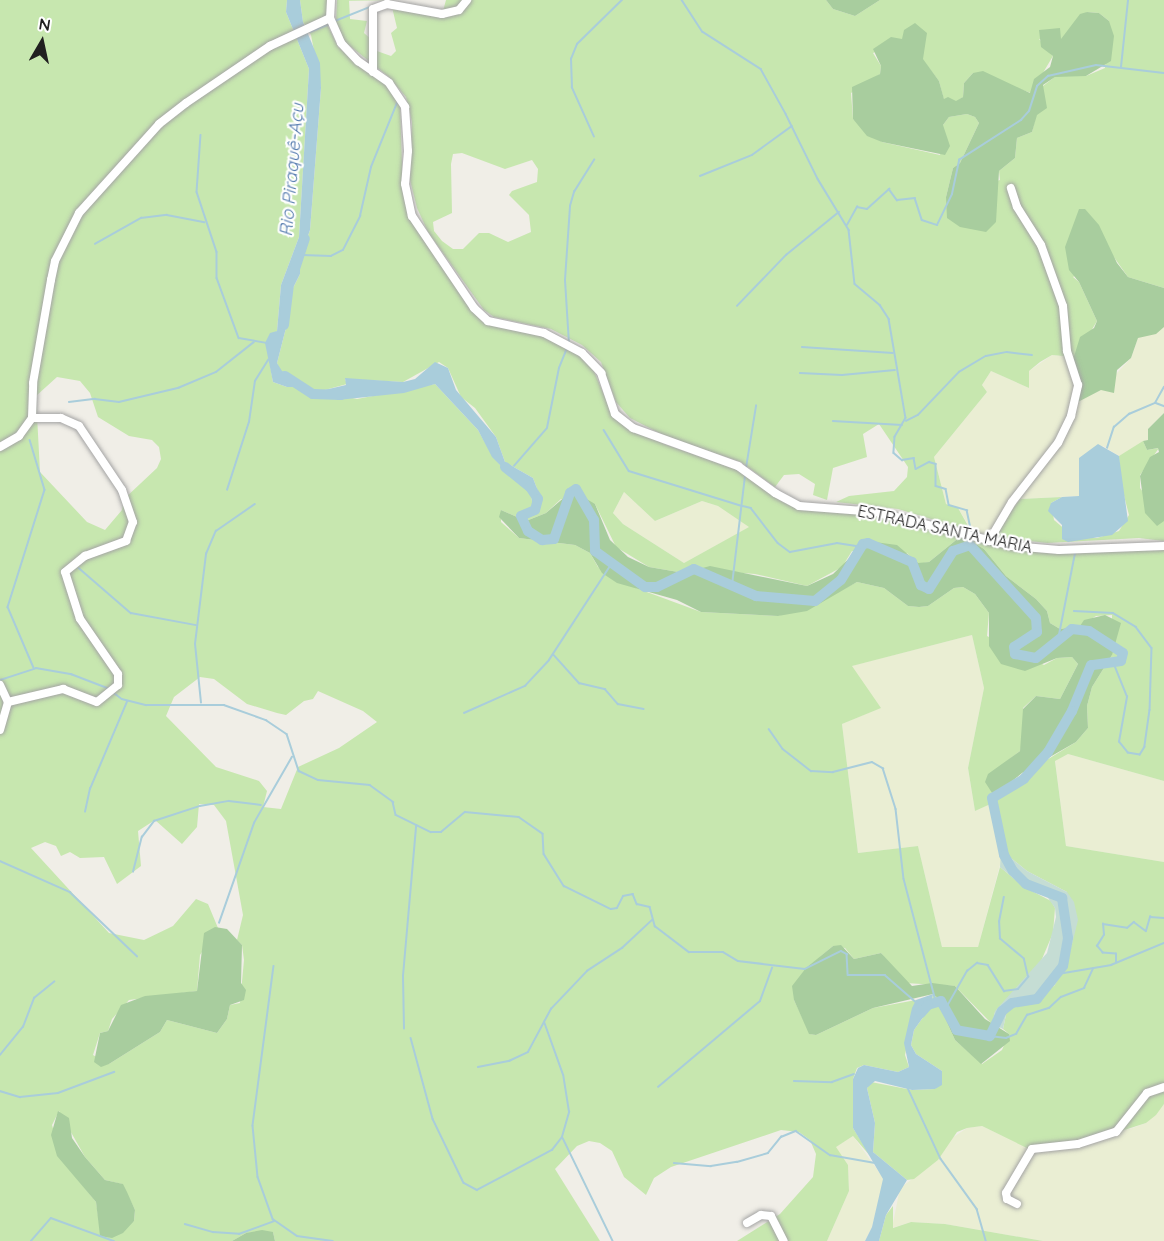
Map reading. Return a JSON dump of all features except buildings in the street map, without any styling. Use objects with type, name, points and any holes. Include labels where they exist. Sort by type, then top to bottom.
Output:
[{"type":"street","points":[[0,447],[19,436],[32,418],[33,383],[51,280],[56,261],[79,213],[159,124],[248,60],[292,34],[330,18],[331,0]]},
{"type":"street","points":[[373,72],[373,9],[387,4],[442,14],[459,10],[467,0]]},
{"type":"street","name":"ESTRADA SANTA MARIA","points":[[330,18],[348,52],[398,93],[405,107],[408,150],[405,184],[412,216],[480,315],[566,342],[594,363],[602,373],[610,405],[625,422],[689,450],[738,466],[788,501],[876,512],[989,541],[1059,550],[1164,546]]},
{"type":"street","points":[[989,541],[1012,502],[1058,443],[1071,416],[1078,385],[1067,351],[1063,306],[1041,245],[1017,207],[1011,188]]},
{"type":"street","points":[[8,702],[63,689],[97,702],[118,685],[118,674],[80,619],[65,572],[85,556],[126,541],[133,522],[122,490],[78,426],[61,418],[32,418]]},
{"type":"street","points":[[0,684],[8,702],[0,730]]},
{"type":"street","points":[[1017,1204],[1007,1199],[1006,1193],[1032,1149],[1078,1144],[1116,1132],[1147,1093],[1164,1087]]},
{"type":"street","points":[[747,1223],[761,1215],[771,1216],[784,1241]]},
{"type":"green space","points":[[0,0],[287,0],[286,12],[309,69],[299,237],[281,285],[277,331],[266,343],[273,382],[287,387],[277,363],[289,316],[287,300],[300,274],[300,259],[310,230],[321,88],[311,35],[303,22],[300,0],[328,0],[327,24],[338,47],[387,86],[400,105],[403,193],[421,236],[474,312],[556,341],[590,362],[610,409],[631,428],[664,444],[735,469],[783,502],[871,513],[961,536],[929,562],[918,564],[907,553],[852,551],[842,567],[807,586],[755,574],[693,569],[684,573],[649,567],[616,547],[595,504],[561,499],[546,513],[526,521],[501,510],[501,522],[519,538],[575,545],[590,553],[598,567],[636,588],[701,612],[778,616],[825,599],[857,582],[884,588],[908,606],[919,607],[928,606],[954,588],[963,587],[975,594],[989,613],[987,636],[1044,665],[1057,658],[1072,657],[1078,664],[1060,699],[1036,696],[1023,708],[1023,739],[1020,751],[1007,761],[1006,785],[1076,742],[1088,728],[1087,706],[1092,687],[1112,655],[1112,615],[1096,616],[1080,626],[1060,629],[1050,623],[1047,611],[1036,599],[1006,576],[984,549],[970,540],[1001,547],[1164,550],[1164,781],[1068,754],[1055,761],[1066,846],[1164,862],[1164,1104],[1146,1123],[1078,1145],[1029,1149],[982,1126],[967,1128],[957,1132],[938,1160],[914,1179],[907,1180],[873,1152],[875,1123],[867,1088],[871,1082],[912,1090],[935,1089],[942,1071],[916,1054],[911,1045],[914,1030],[931,1006],[933,994],[945,1004],[944,1016],[955,1040],[982,1064],[1002,1050],[1009,1034],[1003,1029],[1007,1010],[1015,1004],[1037,998],[1055,985],[1067,892],[1027,871],[1001,850],[997,801],[975,811],[968,768],[984,688],[972,635],[852,666],[881,708],[842,724],[858,853],[918,846],[942,947],[978,947],[1000,867],[1024,887],[1051,901],[1055,908],[1053,933],[1039,966],[995,1012],[992,1024],[955,986],[905,983],[881,953],[854,959],[845,948],[833,946],[821,956],[794,1000],[810,1034],[816,1035],[873,1008],[916,1000],[905,1055],[909,1067],[898,1072],[864,1065],[857,1068],[853,1079],[853,1128],[871,1157],[853,1136],[836,1147],[848,1165],[849,1191],[827,1241],[737,1241],[780,1214],[813,1177],[816,1154],[810,1140],[799,1132],[781,1130],[671,1167],[654,1178],[646,1195],[624,1177],[612,1151],[600,1143],[589,1141],[577,1146],[555,1169],[600,1241],[275,1241],[273,1232],[246,1233],[232,1241],[0,1241]],"holes":[[[439,362],[448,368],[461,397],[475,408],[496,437],[505,462],[533,478],[539,494],[533,509],[530,486],[508,473],[493,457],[478,430],[435,384],[357,399],[321,391],[347,384],[345,379],[403,382]],[[57,377],[80,381],[90,393],[98,417],[129,436],[152,440],[159,447],[161,459],[157,468],[124,499],[122,510],[105,530],[87,522],[40,472],[36,396]],[[624,492],[655,521],[702,501],[718,506],[749,527],[684,563],[623,524],[613,513]],[[200,677],[214,679],[247,704],[286,715],[304,701],[313,699],[318,691],[363,711],[377,722],[339,748],[298,767],[281,809],[263,807],[267,791],[259,781],[216,767],[166,716],[174,697]],[[199,804],[214,805],[226,821],[243,915],[237,940],[242,945],[244,960],[240,1003],[230,1005],[227,1019],[217,1033],[167,1020],[160,1032],[109,1064],[93,1055],[100,1033],[108,1031],[112,1019],[129,1000],[197,991],[200,955],[218,928],[208,904],[196,899],[173,926],[144,940],[109,933],[31,848],[45,842],[56,846],[61,856],[70,852],[80,858],[104,857],[117,884],[141,866],[138,831],[155,820],[182,844],[197,827]],[[59,1111],[85,1157],[105,1180],[122,1184],[135,1210],[134,1221],[101,1236],[96,1202],[62,1160],[52,1125]]]},
{"type":"green space","points":[[337,0],[349,0],[350,19],[367,21],[364,33],[372,40],[374,50],[391,56],[396,51],[391,33],[397,28],[391,3],[443,11],[446,0],[826,0],[833,9],[855,16],[880,0],[1164,0],[1164,288],[1128,277],[1111,253],[1073,277],[1079,282],[1097,321],[1072,363],[1063,356],[1052,355],[1029,371],[1029,388],[991,371],[982,385],[987,392],[934,457],[946,504],[958,508],[971,531],[898,509],[836,502],[849,496],[894,491],[907,477],[908,467],[879,424],[863,434],[867,457],[833,468],[827,500],[813,495],[815,484],[799,474],[784,475],[775,487],[741,462],[667,437],[630,418],[616,402],[601,362],[582,345],[551,329],[494,317],[484,310],[428,232],[417,208],[410,180],[412,122],[406,97],[389,77],[345,42],[336,23]],"holes":[[[1087,12],[1099,13],[1109,21],[1105,68],[1086,76],[1056,76],[1043,86],[1032,132],[1017,138],[1015,158],[999,171],[1000,180],[946,197],[953,168],[960,163],[979,123],[975,117],[967,114],[949,117],[943,125],[940,155],[882,142],[853,119],[851,93],[880,74],[881,66],[873,53],[902,39],[926,33],[922,59],[939,81],[944,100],[956,102],[963,97],[964,83],[973,73],[1031,93],[1053,56],[1039,39],[1061,40]],[[462,153],[505,169],[532,160],[538,169],[537,182],[512,191],[509,195],[529,215],[531,232],[508,242],[489,233],[479,233],[463,249],[453,249],[442,241],[434,231],[433,222],[452,213],[451,164],[453,154]]]},
{"type":"green space","points":[[826,0],[880,0],[855,16],[833,9]]},
{"type":"green space","points":[[1099,13],[1109,21],[1114,36],[1111,61],[1086,76],[1055,77],[1043,85],[1047,108],[1037,115],[1032,132],[1017,138],[1015,158],[999,171],[996,222],[986,232],[960,227],[947,218],[946,197],[953,168],[960,163],[979,123],[975,117],[967,114],[949,117],[943,125],[950,146],[945,155],[882,142],[867,136],[853,119],[852,87],[880,74],[881,66],[873,49],[891,37],[902,39],[904,30],[915,23],[927,33],[923,59],[939,81],[944,99],[948,97],[956,101],[963,97],[964,83],[973,73],[983,71],[1030,93],[1034,79],[1050,67],[1053,56],[1041,47],[1039,30],[1060,28],[1061,39],[1080,14]]},
{"type":"green space","points":[[1079,209],[1085,209],[1099,225],[1117,263],[1128,277],[1164,288],[1164,327],[1156,334],[1138,338],[1131,358],[1117,370],[1114,393],[1101,390],[1076,403],[1072,363],[1080,337],[1094,328],[1097,321],[1079,282],[1069,270],[1065,247]]},
{"type":"green space","points":[[1164,327],[1164,413],[1148,429],[1148,441],[1119,456],[1103,446],[1080,461],[1079,496],[1020,499],[993,537],[972,531],[958,508],[946,504],[934,457],[987,392],[982,385],[991,371],[1029,388],[1029,371],[1052,355],[1063,356],[1072,365],[1076,402],[1101,390],[1131,358],[1138,338]]},
{"type":"green space","points":[[1164,413],[1164,521],[1157,526],[1145,513],[1140,476],[1150,457],[1159,452],[1158,448],[1147,450],[1143,441],[1148,440],[1148,429]]},
{"type":"green space","points":[[1143,441],[1147,450],[1159,448],[1140,475],[1140,488],[1164,521],[1164,541],[1139,538],[1047,543],[993,537],[1020,499],[1062,497],[1051,503],[1054,520],[1075,538],[1097,538],[1119,531],[1129,515],[1120,480],[1119,456]]},
{"type":"green space","points":[[624,492],[655,521],[702,501],[718,506],[750,527],[684,563],[623,524],[613,513]]},
{"type":"green space","points":[[578,494],[595,504],[610,540],[628,557],[649,567],[684,573],[710,566],[807,586],[833,574],[867,541],[897,545],[918,563],[929,562],[961,536],[970,540],[984,549],[1006,576],[1036,599],[1047,611],[1050,623],[1060,629],[1080,626],[1084,620],[1105,615],[1121,623],[1112,655],[1092,687],[1087,706],[1088,728],[1076,742],[1022,773],[994,796],[985,782],[988,774],[1020,751],[1023,709],[1036,696],[1060,699],[1078,664],[1072,657],[1057,658],[1025,671],[1001,664],[989,646],[989,613],[975,594],[963,587],[954,588],[928,606],[919,607],[908,606],[884,588],[857,582],[807,611],[778,616],[701,612],[677,600],[617,583],[602,573],[590,553],[575,545],[519,538],[499,517],[501,510],[526,521],[546,513],[567,495]]},
{"type":"green space","points":[[972,635],[984,688],[968,768],[975,811],[997,800],[1001,861],[978,947],[942,947],[918,846],[858,853],[842,724],[880,708],[851,666]]},
{"type":"green space","points":[[1068,754],[1164,781],[1164,862],[1066,846],[1055,760]]},
{"type":"green space","points":[[1001,850],[1027,871],[1067,892],[1074,902],[1078,920],[1067,965],[1055,985],[1037,998],[1015,1004],[1007,1010],[1003,1029],[992,1024],[995,1011],[1047,953],[1056,917],[1055,908],[1046,895],[1024,887],[1000,867]]},
{"type":"green space","points":[[215,927],[227,929],[242,945],[241,983],[246,990],[244,1000],[230,1005],[227,1019],[217,1033],[167,1020],[160,1032],[109,1064],[101,1067],[94,1062],[100,1033],[108,1031],[121,1005],[145,996],[197,991],[204,933]]},
{"type":"green space","points":[[841,945],[854,959],[881,953],[912,986],[932,983],[955,986],[985,1019],[1009,1034],[1010,1041],[981,1064],[955,1040],[944,1016],[945,1004],[933,994],[873,1008],[816,1035],[809,1034],[794,1000],[792,986],[806,968],[833,946]]},
{"type":"green space","points":[[1164,1104],[1164,1241],[1043,1241],[945,1224],[911,1222],[892,1228],[900,1188],[938,1160],[952,1138],[967,1128],[982,1126],[1003,1136],[1130,1129],[1146,1123]]},
{"type":"green space","points":[[58,1111],[69,1118],[72,1138],[105,1180],[123,1184],[135,1210],[134,1221],[123,1233],[112,1238],[100,1236],[96,1202],[57,1156],[51,1135]]},
{"type":"green space","points":[[853,1136],[884,1179],[872,1227],[865,1241],[827,1241],[849,1191],[848,1165],[835,1147]]},
{"type":"green space","points":[[893,1206],[893,1228],[911,1222],[945,1224],[1043,1241],[879,1241],[886,1215]]},
{"type":"green space","points":[[262,1230],[273,1232],[275,1241],[232,1241],[246,1233]]},
{"type":"water","points":[[287,0],[300,0],[303,22],[320,63],[321,88],[310,230],[300,259],[300,274],[287,300],[289,316],[277,363],[282,371],[295,378],[296,387],[287,387],[273,382],[265,343],[270,333],[277,331],[281,285],[299,237],[309,69],[286,12]]},
{"type":"water","points":[[435,362],[448,368],[456,390],[496,437],[505,462],[533,478],[539,494],[533,509],[530,486],[508,473],[492,457],[478,430],[435,384],[404,393],[338,400],[320,391],[346,385],[345,378],[403,382],[415,379]]},
{"type":"water","points":[[1098,444],[1119,456],[1128,521],[1112,535],[1068,542],[1062,539],[1062,525],[1048,511],[1051,503],[1062,497],[1079,496],[1079,458]]},
{"type":"water","points":[[933,994],[931,1006],[914,1030],[911,1045],[916,1054],[942,1071],[942,1085],[935,1089],[912,1090],[875,1081],[867,1088],[875,1123],[873,1152],[907,1180],[886,1215],[879,1241],[865,1241],[872,1227],[883,1179],[853,1128],[853,1079],[858,1068],[864,1065],[898,1072],[909,1067],[904,1043],[912,1008],[916,1000]]},
{"type":"waterway","points":[[594,137],[572,88],[571,59],[577,44],[622,0]]},
{"type":"waterway","points":[[682,0],[703,32],[761,69],[818,179],[849,230],[855,284],[880,305],[889,319],[906,418],[895,437],[894,453],[902,460],[914,458],[916,469],[929,462],[936,464],[936,486],[946,489],[949,505],[967,510],[972,534]]},
{"type":"waterway","points":[[1121,67],[1128,0]]},
{"type":"waterway","points":[[335,21],[372,6]]},
{"type":"waterway","points":[[310,32],[330,24]]},
{"type":"waterway","points":[[847,225],[857,207],[867,209],[889,189],[897,200],[915,198],[922,220],[937,225],[952,194],[959,160],[1021,120],[1029,111],[1037,86],[1048,76],[1096,65],[1164,73]]},
{"type":"waterway","points":[[302,255],[331,256],[343,250],[360,216],[371,167],[397,103]]},
{"type":"waterway","points":[[700,176],[752,155],[792,126]]},
{"type":"waterway","points":[[201,135],[197,192],[217,252],[217,278],[239,338],[268,343]]},
{"type":"waterway","points":[[569,344],[565,280],[570,206],[574,192],[594,160]]},
{"type":"waterway","points":[[737,306],[786,255],[839,212]]},
{"type":"waterway","points":[[95,244],[141,218],[167,215],[204,222]]},
{"type":"waterway","name":"Rio Piraquê-Açu","points":[[294,272],[305,239]]},
{"type":"waterway","name":"Rio Piraquê-Açu","points":[[284,325],[289,287]]},
{"type":"waterway","points":[[69,402],[95,399],[119,402],[178,388],[216,372],[254,342]]},
{"type":"waterway","points":[[802,347],[893,353]]},
{"type":"waterway","points":[[514,466],[547,428],[559,368],[567,348]]},
{"type":"waterway","points":[[906,421],[918,415],[959,372],[986,356],[1007,352],[1032,355]]},
{"type":"waterway","points":[[227,490],[249,422],[255,381],[268,360]]},
{"type":"waterway","points":[[800,373],[842,375],[895,370]]},
{"type":"waterway","name":"Rio Piraquê-Açu","points":[[285,376],[313,394],[341,395]]},
{"type":"waterway","points":[[1107,448],[1114,427],[1129,414],[1155,403],[1164,387]]},
{"type":"waterway","points":[[1156,403],[1164,406]]},
{"type":"waterway","points":[[746,468],[756,406]]},
{"type":"waterway","points":[[833,421],[902,425]]},
{"type":"waterway","points":[[604,430],[629,471],[742,506]]},
{"type":"waterway","points":[[30,440],[45,490],[8,607],[34,668]]},
{"type":"waterway","name":"Rio Piraquê-Açu","points":[[505,467],[530,487],[538,499],[535,510],[521,516],[528,531],[542,540],[554,539],[570,493],[576,489],[594,520],[595,551],[645,587],[657,587],[694,569],[756,596],[815,601],[841,580],[863,544],[868,543],[912,562],[921,585],[929,589],[953,551],[970,545],[1036,618],[1037,632],[1014,647],[1015,654],[1036,658],[1072,629],[1089,631],[1123,653],[1121,661],[1091,665],[1072,711],[1048,752],[1024,779],[992,798],[1004,855],[1013,871],[1026,884],[1062,898],[1068,938],[1063,966],[1037,999],[1012,1003],[1002,1011],[990,1036],[957,1030],[941,1001],[928,1005],[921,1013]]},
{"type":"waterway","points":[[732,585],[745,476]]},
{"type":"waterway","points":[[201,703],[195,644],[206,554],[216,531],[255,504]]},
{"type":"waterway","points":[[743,506],[751,508],[778,543],[790,552],[837,543],[861,547]]},
{"type":"waterway","name":"Rio Piraquê-Açu","points":[[971,539],[971,546]]},
{"type":"waterway","points":[[1058,640],[1075,553]]},
{"type":"waterway","points":[[464,713],[525,686],[549,660],[612,563]]},
{"type":"waterway","points":[[79,568],[131,613],[196,625]]},
{"type":"waterway","points":[[1074,611],[1113,613],[1136,627],[1152,648],[1150,710],[1145,747],[1140,755],[1128,753],[1119,742],[1127,697],[1113,662]]},
{"type":"waterway","points":[[554,655],[579,683],[605,689],[618,704],[644,709]]},
{"type":"waterway","points":[[0,680],[36,668],[71,674],[110,689]]},
{"type":"waterway","points":[[113,692],[122,699],[146,705],[224,705],[266,720],[287,734],[299,771],[318,780],[370,785],[393,802],[396,815],[431,832],[441,832],[465,812],[519,817],[543,834],[544,854],[564,886],[611,909],[617,908],[623,896],[633,894],[637,904],[650,907],[655,926],[689,952],[723,952],[738,961],[805,969],[841,951],[847,954],[848,975],[885,975],[917,1003]]},
{"type":"waterway","points":[[85,812],[90,789],[127,702]]},
{"type":"waterway","points":[[769,729],[783,749],[811,771],[833,772],[872,762],[883,768],[896,809],[904,879],[936,1001]]},
{"type":"waterway","points":[[219,923],[254,823],[292,757]]},
{"type":"waterway","points":[[133,872],[142,837],[154,821],[200,806],[229,801],[261,805]]},
{"type":"waterway","points":[[404,1029],[403,976],[416,826]]},
{"type":"waterway","points":[[0,861],[70,892],[137,956]]},
{"type":"waterway","points":[[946,1008],[967,971],[977,963],[988,965],[1004,991],[1018,989],[1028,977],[1024,959],[1000,939],[999,922],[1004,897]]},
{"type":"waterway","points":[[1116,963],[1116,954],[1103,953],[1097,946],[1104,935],[1103,924],[1127,928],[1134,922],[1146,931],[1150,917],[1164,918]]},
{"type":"waterway","points":[[478,1067],[509,1061],[528,1052],[551,1009],[587,971],[622,948],[652,920]]},
{"type":"waterway","points":[[1058,974],[1111,965],[1164,943]]},
{"type":"waterway","points":[[274,966],[253,1126],[258,1177],[273,1219],[297,1236],[333,1241]]},
{"type":"waterway","points":[[658,1087],[760,1001],[772,968]]},
{"type":"waterway","points":[[990,1036],[1006,1038],[1016,1034],[1027,1015],[1049,1008],[1061,997],[1084,988],[1093,969]]},
{"type":"waterway","points":[[0,1055],[23,1027],[34,998],[54,982]]},
{"type":"waterway","points":[[411,1038],[433,1119],[464,1183],[477,1190],[552,1150],[562,1137],[569,1112],[563,1075],[544,1022]]},
{"type":"waterway","points":[[0,1091],[20,1097],[58,1093],[114,1072]]},
{"type":"waterway","points":[[794,1081],[832,1082],[854,1074]]},
{"type":"waterway","points":[[908,1088],[941,1159],[977,1209],[986,1241]]},
{"type":"waterway","points":[[674,1163],[711,1166],[737,1162],[768,1153],[781,1137],[796,1131],[830,1155],[876,1163]]},
{"type":"waterway","points":[[563,1138],[613,1241]]},
{"type":"waterway","points":[[31,1241],[51,1218],[114,1241]]},
{"type":"waterway","points":[[185,1224],[213,1232],[239,1234],[274,1221]]}]
